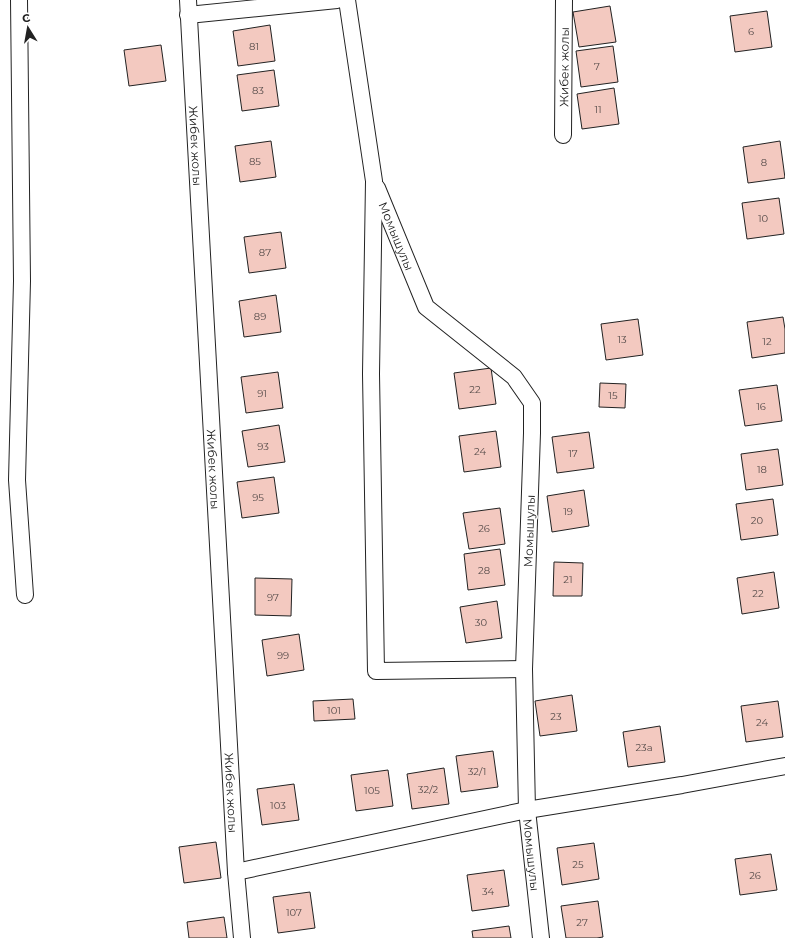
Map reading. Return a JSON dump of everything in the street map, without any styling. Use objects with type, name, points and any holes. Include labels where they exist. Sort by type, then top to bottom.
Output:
[{"type":"street","points":[[19,0],[22,281],[17,480],[25,595]]},
{"type":"street","points":[[188,7],[337,0]]},
{"type":"street","points":[[347,0],[374,181],[371,374],[376,671],[524,669]]},
{"type":"street","name":"Жибек жолы","points":[[563,135],[564,0]]},
{"type":"street","name":"Жибек жолы","points":[[188,7],[236,872],[242,938]]},
{"type":"street","name":"Момышулы","points":[[374,181],[426,307],[514,377],[532,403],[524,669],[527,810],[541,938]]},
{"type":"street","points":[[236,872],[527,810],[682,785],[785,766]]},
{"type":"building","points":[[610,6],[616,42],[579,47],[573,12]]},
{"type":"building","points":[[767,11],[772,47],[735,52],[730,16]]},
{"type":"building","points":[[270,25],[275,61],[238,66],[233,31]]},
{"type":"building","points":[[161,45],[166,81],[129,86],[124,50]]},
{"type":"building","points":[[613,46],[618,82],[581,87],[576,51]]},
{"type":"building","points":[[274,70],[279,106],[242,111],[237,75]]},
{"type":"building","points":[[614,88],[619,124],[582,129],[577,94]]},
{"type":"building","points":[[271,141],[276,177],[240,182],[235,146]]},
{"type":"building","points":[[780,141],[785,178],[748,183],[743,147]]},
{"type":"building","points":[[779,198],[784,234],[747,239],[742,203]]},
{"type":"building","points":[[281,232],[286,268],[249,273],[244,237]]},
{"type":"building","points":[[276,295],[281,332],[244,337],[239,301]]},
{"type":"building","points":[[783,317],[785,329],[785,353],[752,358],[747,322]]},
{"type":"building","points":[[638,319],[643,355],[606,360],[601,324]]},
{"type":"building","points":[[491,368],[496,404],[459,409],[454,373]]},
{"type":"building","points":[[278,372],[283,408],[246,413],[241,377]]},
{"type":"building","points":[[600,383],[626,384],[625,408],[599,407]]},
{"type":"building","points":[[777,385],[782,421],[745,426],[739,390]]},
{"type":"building","points":[[279,425],[285,462],[248,467],[242,431]]},
{"type":"building","points":[[496,431],[501,467],[464,472],[459,436]]},
{"type":"building","points":[[589,432],[594,468],[557,473],[552,437]]},
{"type":"building","points":[[778,449],[783,485],[746,490],[741,454]]},
{"type":"building","points":[[274,477],[279,513],[242,518],[237,482]]},
{"type":"building","points":[[584,490],[589,526],[552,532],[547,496]]},
{"type":"building","points":[[773,499],[778,535],[741,540],[736,504]]},
{"type":"building","points":[[500,508],[505,544],[469,549],[463,513]]},
{"type":"building","points":[[500,549],[505,585],[468,590],[464,554]]},
{"type":"building","points":[[554,562],[583,563],[582,596],[553,596]]},
{"type":"building","points":[[774,572],[779,608],[742,614],[737,578]]},
{"type":"building","points":[[255,578],[292,579],[291,616],[255,615]]},
{"type":"building","points":[[497,601],[502,638],[466,643],[460,607]]},
{"type":"building","points":[[299,634],[304,670],[267,676],[262,640]]},
{"type":"building","points":[[572,695],[577,731],[540,736],[535,701]]},
{"type":"building","points":[[353,699],[355,719],[314,721],[313,701]]},
{"type":"building","points":[[778,701],[783,737],[746,742],[741,706]]},
{"type":"building","points":[[660,726],[665,762],[628,767],[623,732]]},
{"type":"building","points":[[493,751],[498,787],[461,792],[456,756]]},
{"type":"building","points":[[444,768],[449,804],[412,809],[407,774]]},
{"type":"building","points":[[388,770],[393,806],[356,811],[351,775]]},
{"type":"building","points":[[294,784],[299,820],[262,825],[257,789]]},
{"type":"building","points":[[216,842],[221,878],[184,883],[179,847]]},
{"type":"building","points":[[594,843],[599,879],[562,885],[557,848]]},
{"type":"building","points":[[771,854],[777,890],[740,895],[735,859]]},
{"type":"building","points":[[504,870],[509,906],[472,911],[467,875]]},
{"type":"building","points":[[310,892],[315,928],[278,933],[273,897]]},
{"type":"building","points":[[598,901],[603,937],[566,938],[561,906]]},
{"type":"building","points":[[224,917],[227,938],[189,938],[187,922]]},
{"type":"building","points":[[509,926],[511,938],[473,938],[472,931]]}]
